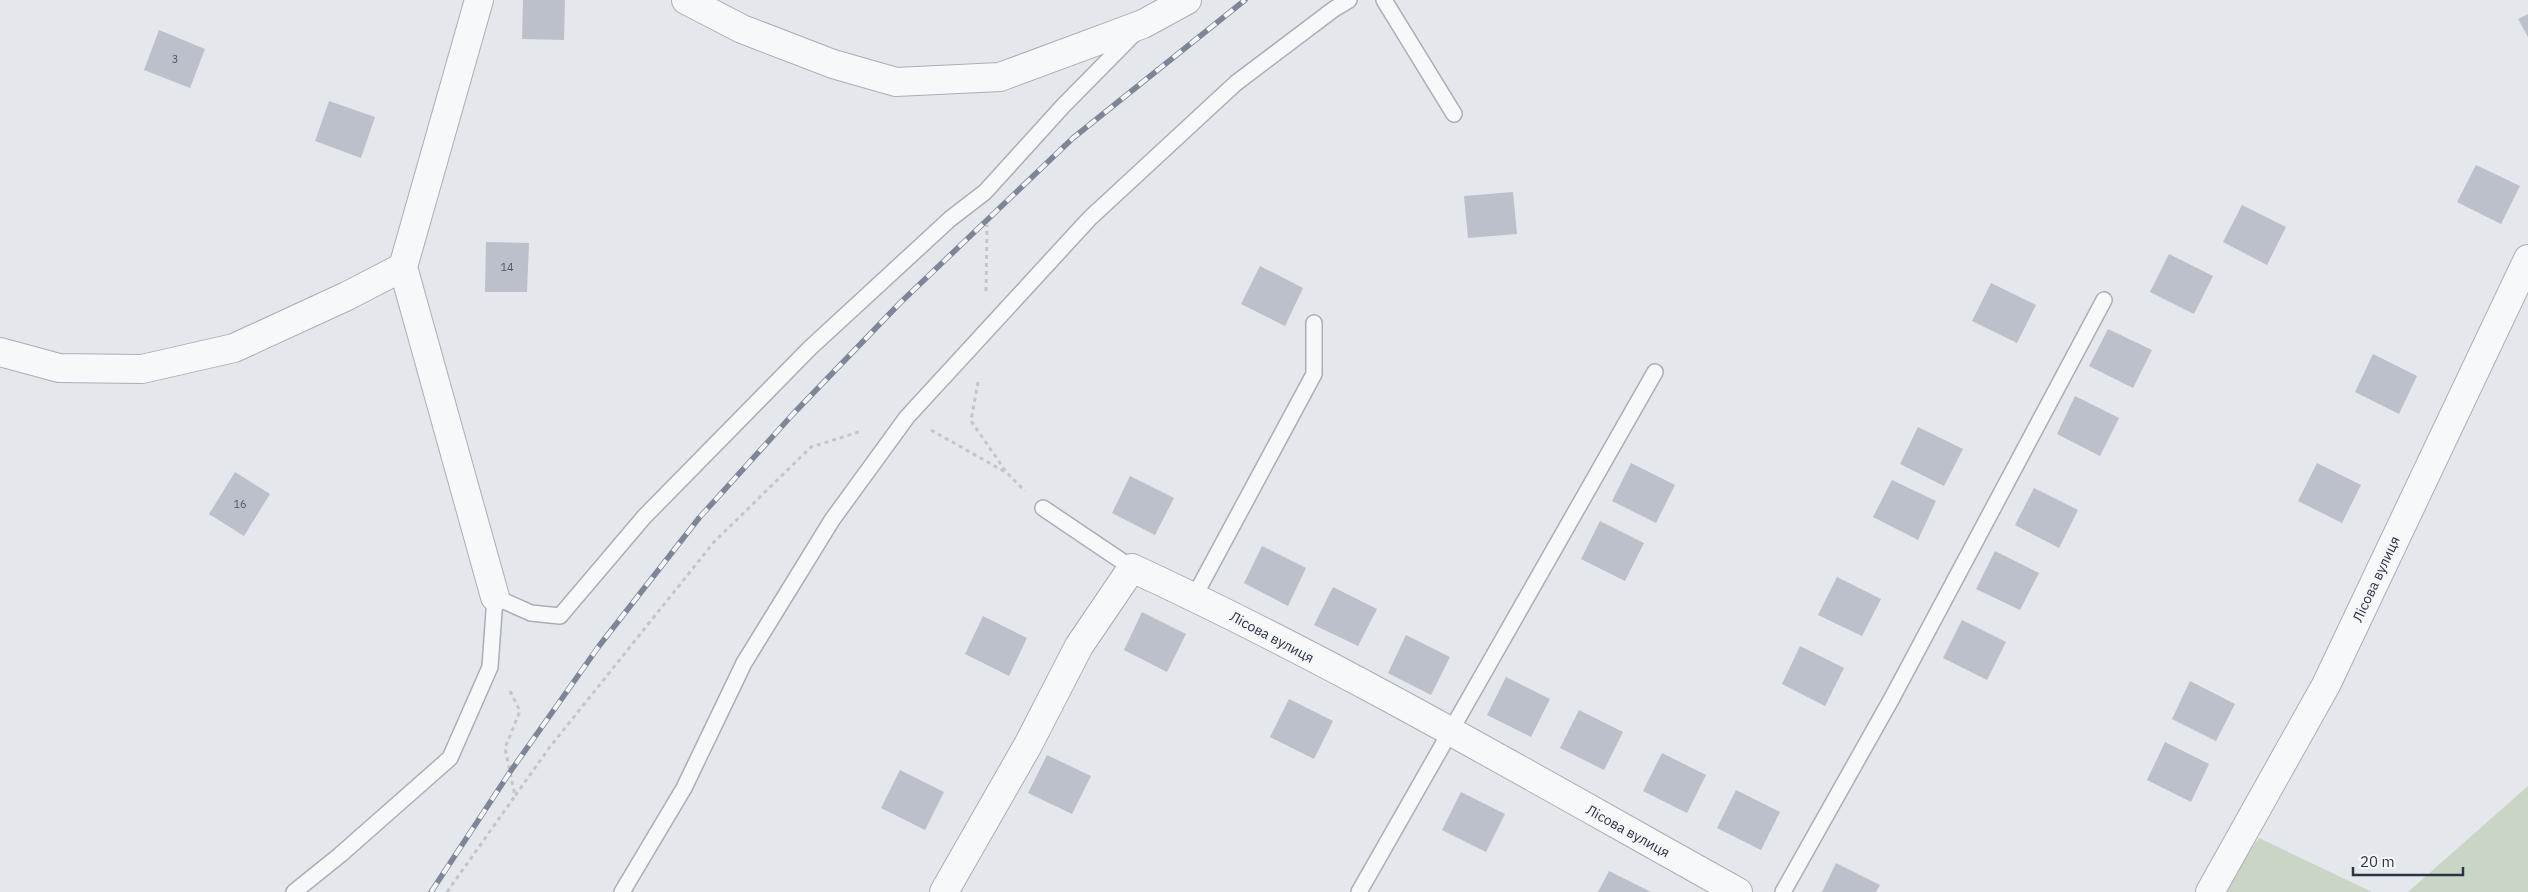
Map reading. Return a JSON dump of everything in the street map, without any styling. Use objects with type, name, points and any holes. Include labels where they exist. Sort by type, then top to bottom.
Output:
[{"type":"street","points":[[478,0],[403,267],[495,597]]},
{"type":"street","points":[[686,0],[742,29],[833,64],[896,82],[1000,77],[1144,24],[1187,0]]},
{"type":"street","name":"Лісова вулиця","points":[[2210,892],[2326,685],[2528,259]]},
{"type":"street","points":[[0,352],[59,368],[142,370],[234,348],[347,296],[403,267]]},
{"type":"street","points":[[944,892],[1028,745],[1079,646],[1132,568]]},
{"type":"street","name":"Лісова вулиця","points":[[1132,568],[1194,597],[1450,732],[1738,892]]},
{"type":"lane","points":[[622,892],[684,788],[744,663],[832,520],[907,417],[1090,218],[1236,83],[1334,9],[1349,0]]},
{"type":"lane","points":[[1384,0],[1454,114]]},
{"type":"lane","points":[[294,892],[340,855],[450,758],[490,668],[495,597],[531,613],[560,616],[644,517],[810,348],[950,219],[985,192],[1063,106],[1144,24]]},
{"type":"lane","points":[[1783,892],[1892,698],[2104,300]]},
{"type":"lane","points":[[1194,597],[1314,374],[1314,323]]},
{"type":"lane","points":[[1359,892],[1655,372]]},
{"type":"lane","points":[[1043,508],[1132,568]]},
{"type":"path","points":[[447,892],[549,748],[714,542],[811,447],[907,417],[960,444],[1007,473]]},
{"type":"path","points":[[491,655],[520,711],[505,748],[515,796]]},
{"type":"green space","points":[[2528,786],[2528,892],[2408,892]]},
{"type":"green space","points":[[2259,838],[2372,892],[2221,892]]},
{"type":"building","points":[[523,0],[565,0],[564,40],[522,39]]},
{"type":"building","points":[[2528,14],[2528,37],[2518,19]]},
{"type":"building","points":[[159,30],[205,49],[190,88],[144,70]]},
{"type":"building","points":[[329,101],[375,117],[361,158],[315,141]]},
{"type":"building","points":[[2476,165],[2520,186],[2501,224],[2457,202]]},
{"type":"building","points":[[1513,192],[1517,234],[1468,238],[1464,196]]},
{"type":"building","points":[[2242,205],[2286,227],[2267,265],[2223,242]]},
{"type":"building","points":[[486,242],[529,243],[527,292],[485,292]]},
{"type":"building","points":[[2169,254],[2213,276],[2194,314],[2150,292]]},
{"type":"building","points":[[1260,266],[1303,288],[1285,326],[1241,304]]},
{"type":"building","points":[[1991,283],[2036,305],[2017,343],[1972,321]]},
{"type":"building","points":[[2108,329],[2152,350],[2133,388],[2089,366]]},
{"type":"building","points":[[2373,354],[2417,376],[2399,414],[2355,392]]},
{"type":"building","points":[[2075,396],[2119,418],[2100,456],[2057,434]]},
{"type":"building","points":[[1918,427],[1963,449],[1944,486],[1900,464]]},
{"type":"building","points":[[1631,463],[1675,485],[1656,523],[1612,501]]},
{"type":"building","points":[[2317,463],[2361,485],[2342,523],[2298,501]]},
{"type":"building","points":[[235,472],[270,494],[244,536],[209,514]]},
{"type":"building","points":[[1130,476],[1174,498],[1155,535],[1112,513]]},
{"type":"building","points":[[1892,480],[1936,501],[1918,540],[1873,517]]},
{"type":"building","points":[[2034,488],[2078,510],[2059,548],[2015,525]]},
{"type":"building","points":[[1600,521],[1644,543],[1625,581],[1581,559]]},
{"type":"building","points":[[1262,546],[1306,568],[1288,606],[1244,583]]},
{"type":"building","points":[[1995,551],[2039,573],[2020,610],[1976,589]]},
{"type":"building","points":[[1837,577],[1881,599],[1862,636],[1818,615]]},
{"type":"building","points":[[1333,587],[1377,609],[1358,646],[1314,625]]},
{"type":"building","points":[[1142,612],[1186,634],[1167,672],[1124,650]]},
{"type":"building","points":[[983,616],[1027,638],[1009,676],[965,654]]},
{"type":"building","points":[[1962,620],[2006,642],[1987,680],[1943,658]]},
{"type":"building","points":[[1406,635],[1450,657],[1431,695],[1388,673]]},
{"type":"building","points":[[1800,646],[1844,668],[1825,706],[1782,684]]},
{"type":"building","points":[[1506,677],[1550,699],[1531,737],[1487,715]]},
{"type":"building","points":[[2190,681],[2235,704],[2216,741],[2172,719]]},
{"type":"building","points":[[1289,699],[1333,721],[1314,759],[1270,737]]},
{"type":"building","points":[[1579,710],[1623,732],[1604,770],[1560,748]]},
{"type":"building","points":[[2165,742],[2209,764],[2191,802],[2147,780]]},
{"type":"building","points":[[1662,753],[1706,775],[1687,813],[1643,791]]},
{"type":"building","points":[[1047,755],[1091,776],[1072,814],[1028,793]]},
{"type":"building","points":[[900,770],[944,792],[925,830],[881,808]]},
{"type":"building","points":[[1736,790],[1780,812],[1761,850],[1717,828]]},
{"type":"building","points":[[1461,792],[1505,814],[1486,852],[1442,830]]},
{"type":"building","points":[[1836,863],[1880,885],[1876,892],[1822,892]]},
{"type":"building","points":[[1609,871],[1651,892],[1598,892]]},
{"type":"railway","points":[[431,892],[510,772],[599,646],[699,518],[793,414],[900,303],[1073,138],[1245,0]]}]
